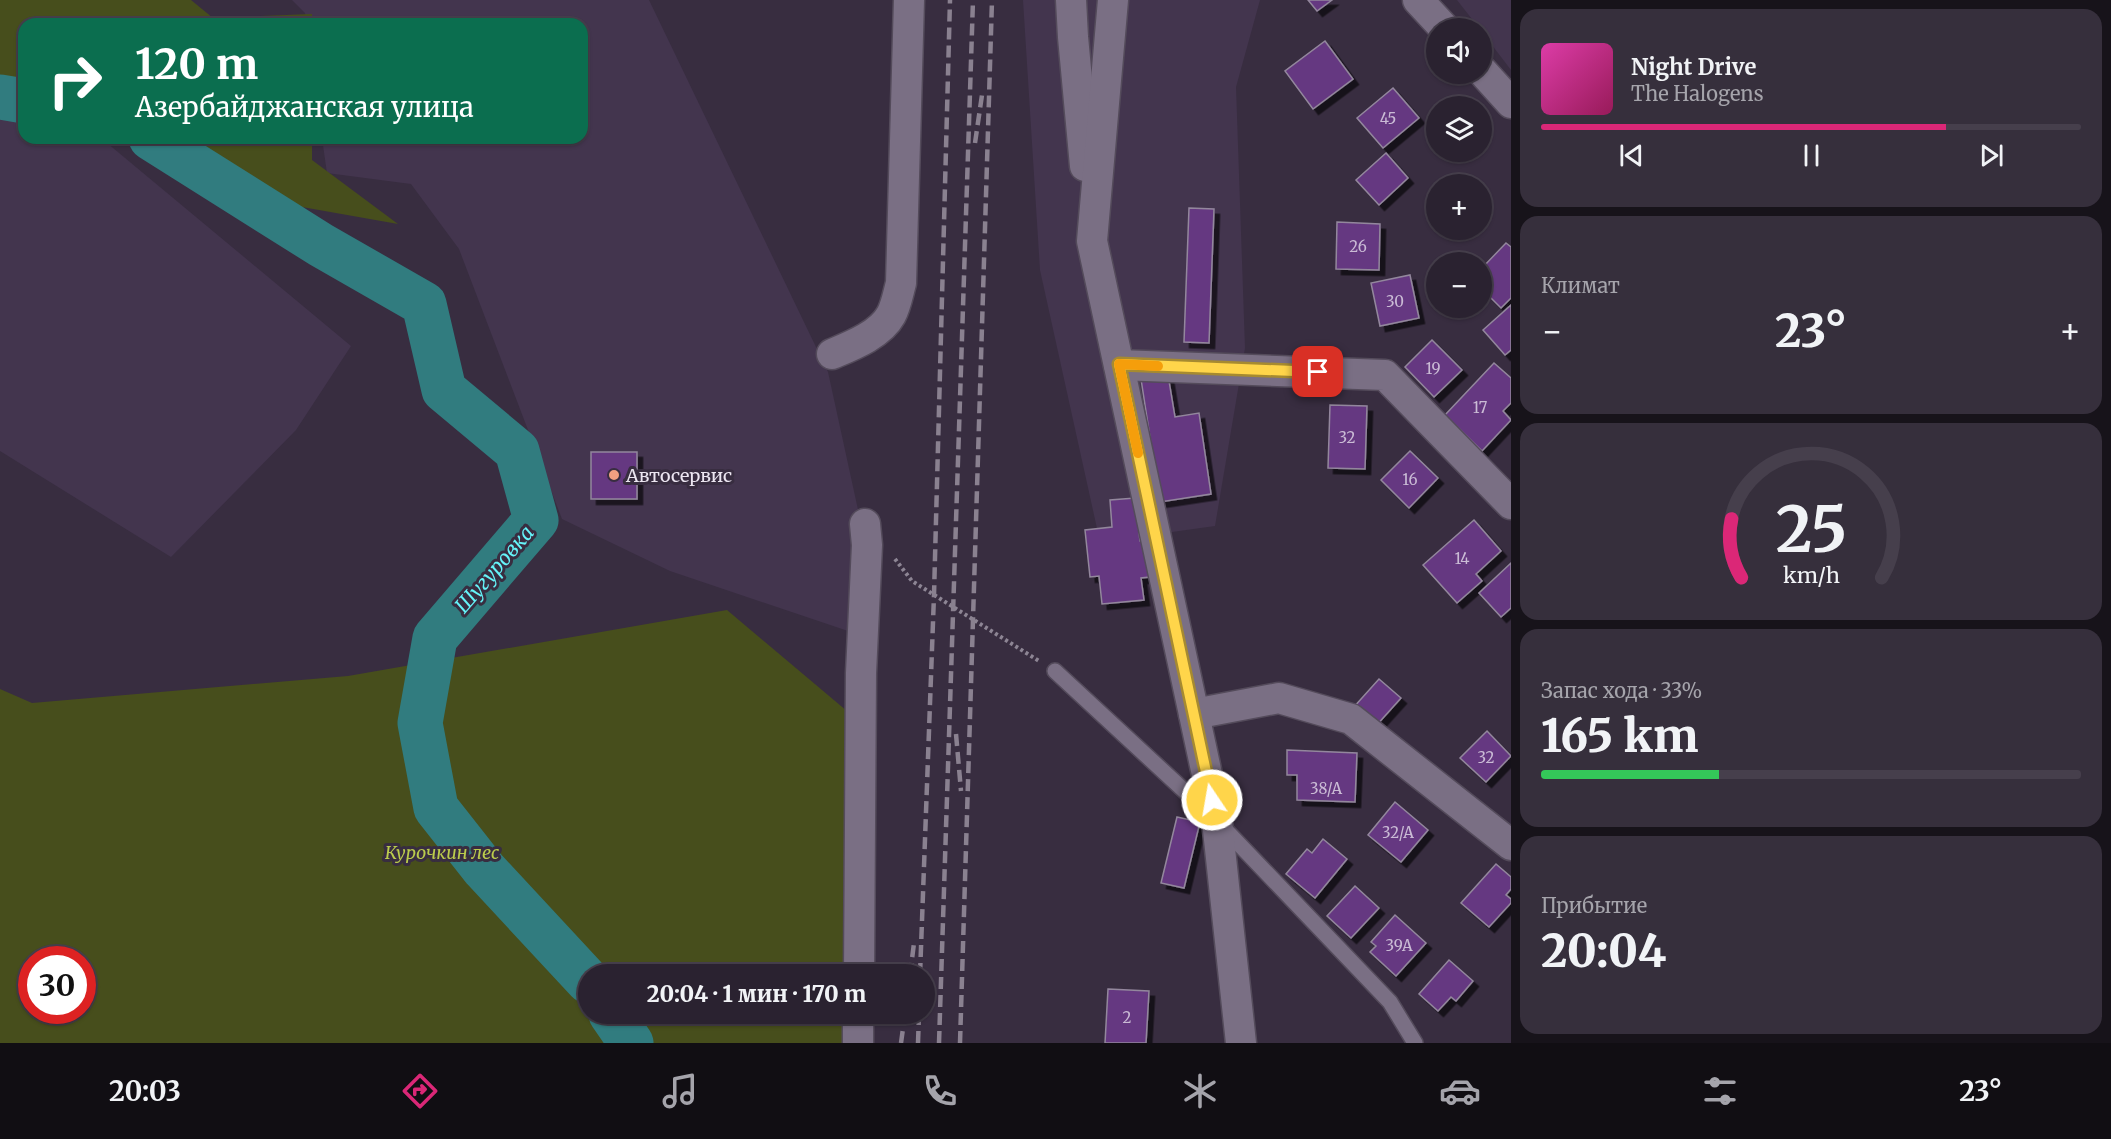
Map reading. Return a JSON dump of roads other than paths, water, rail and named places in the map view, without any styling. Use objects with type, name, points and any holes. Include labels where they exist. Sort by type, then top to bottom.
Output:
[{"type":"street","points":[[832,354],[878,329],[891,316],[901,284],[909,0]]},
{"type":"street","points":[[1071,0],[1092,241],[1217,821],[1241,1043]]},
{"type":"street","points":[[1092,241],[1113,0]]},
{"type":"street","points":[[1418,0],[1435,18]]},
{"type":"street","points":[[1492,82],[1511,103]]},
{"type":"street","points":[[1119,364],[1385,375],[1511,504]]},
{"type":"street","points":[[859,964],[861,673],[866,535]]},
{"type":"street","points":[[1194,714],[1279,698],[1351,719],[1511,845]]},
{"type":"street","points":[[858,1024],[858,1043]]},
{"type":"lane","points":[[1055,671],[1217,821],[1390,1002],[1415,1043]]},
{"type":"waterway","name":"Шугуровка","points":[[0,97],[18,100]]},
{"type":"waterway","name":"Шугуровка","points":[[161,144],[321,245],[424,304],[444,390],[517,451],[536,520],[435,638],[420,723],[436,808],[484,869],[578,970]]},
{"type":"waterway","name":"Шугуровка","points":[[618,1024],[631,1043]]},
{"type":"railway","points":[[920,964],[934,595],[950,0]]},
{"type":"railway","points":[[939,1043],[973,0]]},
{"type":"railway","points":[[960,1043],[992,0]]},
{"type":"railway","points":[[975,143],[982,95]]},
{"type":"railway","points":[[956,734],[961,791]]},
{"type":"railway","points":[[911,964],[914,943]]},
{"type":"railway","points":[[901,1043],[904,1024]]},
{"type":"railway","points":[[918,1043],[919,1024]]},
{"type":"place","name":"Автосервис","points":[[614,475]]},
{"type":"park label","name":"Курочкин лес","points":[[442,852]]}]
